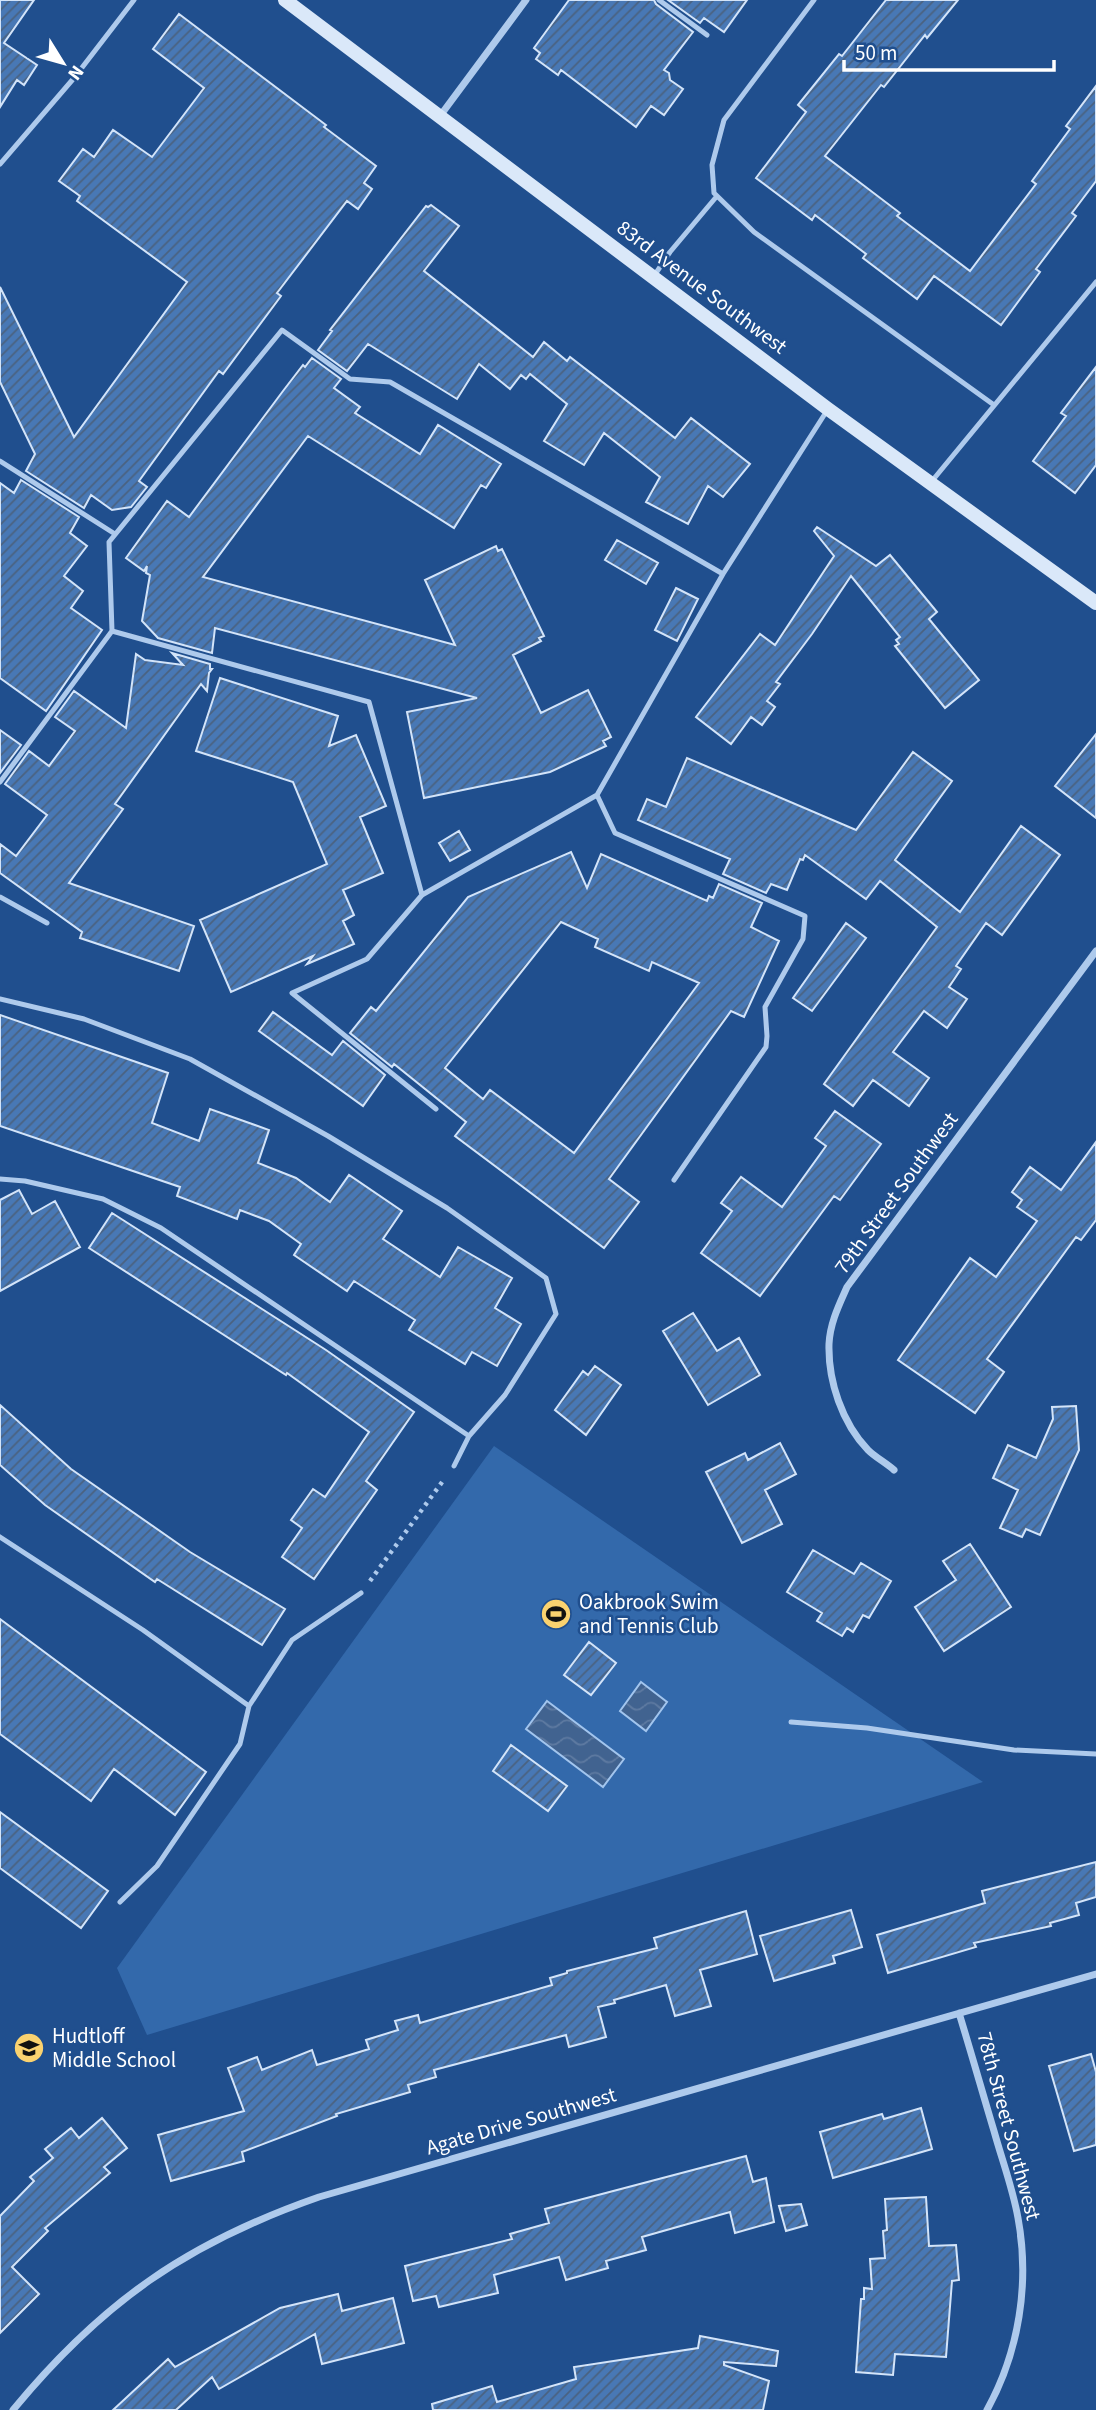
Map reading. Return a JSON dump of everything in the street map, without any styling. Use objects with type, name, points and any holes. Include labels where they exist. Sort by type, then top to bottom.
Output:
[{"type":"street","name":"83rd Avenue Southwest","points":[[285,0],[828,409],[1096,603]]},
{"type":"street","points":[[440,116],[526,0]]},
{"type":"street","name":"79th Street Southwest","points":[[894,1470],[869,1451],[850,1427],[838,1400],[831,1371],[829,1342],[835,1313],[848,1287],[1096,951]]},
{"type":"street","name":"Agate Drive Southwest","points":[[13,2410],[77,2339],[112,2308],[190,2254],[264,2218],[319,2197],[1096,1974]]},
{"type":"street","name":"78th Street Southwest","points":[[959,2013],[1012,2193],[1021,2243],[1023,2281],[1019,2319],[1006,2368],[987,2410]]},
{"type":"lane","points":[[0,164],[74,78],[134,0]]},
{"type":"lane","points":[[659,0],[707,35]]},
{"type":"lane","points":[[814,0],[724,120],[712,165],[714,193],[754,232],[994,405]]},
{"type":"lane","points":[[653,277],[670,252],[717,196]]},
{"type":"lane","points":[[930,483],[1096,282]]},
{"type":"lane","points":[[0,782],[113,631],[109,542],[282,330],[350,379],[390,382],[723,574]]},
{"type":"lane","points":[[436,1109],[292,993],[367,959],[422,895],[597,795],[723,574],[828,409]]},
{"type":"lane","points":[[0,461],[115,534]]},
{"type":"lane","points":[[113,631],[369,702],[422,895]]},
{"type":"lane","points":[[597,795],[615,833],[805,916],[803,939],[765,1006],[766,1048],[674,1180]]},
{"type":"lane","points":[[0,897],[47,923]]},
{"type":"lane","points":[[0,999],[84,1019],[190,1059],[328,1136],[447,1208],[546,1278],[556,1314],[505,1395],[470,1436],[454,1466]]},
{"type":"lane","points":[[0,1179],[25,1181],[103,1199],[161,1228],[470,1436]]},
{"type":"lane","points":[[0,1537],[143,1630],[250,1706]]},
{"type":"lane","points":[[120,1902],[157,1866],[240,1744],[250,1706],[292,1640],[361,1593]]},
{"type":"lane","points":[[791,1721],[867,1728],[1014,1750],[1096,1754]]},
{"type":"path","points":[[361,1593],[454,1466]]},
{"type":"shaded area","name":"Oakbrook Swim and Tennis Club","points":[[494,1446],[983,1782],[147,2035],[117,1968]]},
{"type":"water","points":[[641,1682],[667,1702],[646,1731],[620,1711]]},
{"type":"water","points":[[547,1701],[624,1759],[603,1787],[526,1729]]},
{"type":"building","points":[[0,0],[34,0],[4,43],[37,65],[24,85],[17,80],[0,107]]},
{"type":"building","points":[[569,0],[654,0],[693,32],[664,70],[669,73],[670,80],[683,89],[664,115],[651,106],[636,127],[561,70],[558,75],[536,59],[540,53],[534,48]]},
{"type":"building","points":[[668,0],[747,0],[724,32],[704,18],[700,23]]},
{"type":"building","points":[[886,0],[958,0],[927,38],[925,35],[884,87],[881,85],[825,156],[900,213],[897,216],[970,271],[1036,184],[1032,181],[1070,129],[1066,126],[1096,86],[1096,181],[1072,213],[1076,216],[1036,269],[1040,272],[1001,325],[934,276],[917,299],[863,258],[866,254],[815,215],[812,220],[756,178],[806,112],[798,105],[839,54],[842,56]]},
{"type":"building","points":[[179,14],[376,166],[364,183],[372,189],[358,209],[347,201],[277,293],[281,296],[223,374],[219,371],[139,481],[147,487],[131,507],[112,510],[91,495],[84,508],[26,471],[35,454],[0,382],[0,287],[74,437],[187,282],[77,201],[80,196],[59,181],[83,149],[94,157],[113,130],[152,157],[204,88],[153,49]]},
{"type":"building","points":[[431,205],[459,226],[424,271],[533,357],[544,342],[567,361],[570,357],[675,438],[691,418],[750,464],[723,497],[708,486],[688,524],[646,502],[660,477],[604,433],[584,465],[544,441],[567,404],[530,374],[526,379],[521,375],[510,389],[479,364],[457,399],[368,344],[347,371],[318,350],[332,331],[330,330],[426,206]]},
{"type":"building","points":[[312,358],[341,379],[334,388],[360,407],[355,413],[420,454],[438,425],[501,464],[486,488],[481,485],[454,528],[308,436],[203,577],[455,645],[425,580],[496,546],[498,551],[502,549],[544,636],[539,638],[541,641],[513,655],[541,713],[588,690],[611,737],[603,741],[606,746],[550,772],[424,798],[407,712],[477,698],[215,628],[212,653],[158,638],[142,621],[150,575],[146,573],[147,566],[144,571],[126,558],[167,501],[189,517],[303,365],[305,367]]},
{"type":"building","points":[[1096,367],[1096,465],[1075,493],[1033,461],[1066,416],[1061,413]]},
{"type":"building","points":[[21,480],[79,517],[70,533],[87,546],[64,576],[83,591],[71,608],[102,630],[46,711],[0,678],[0,483],[14,493]]},
{"type":"building","points":[[817,527],[876,566],[890,555],[937,612],[929,619],[979,680],[945,708],[895,646],[899,644],[896,640],[900,637],[851,576],[776,682],[780,684],[767,701],[775,707],[762,725],[751,717],[731,744],[696,717],[760,634],[775,645],[834,556],[814,531]]},
{"type":"building","points":[[617,540],[658,563],[646,584],[605,560]]},
{"type":"building","points":[[676,588],[698,599],[677,641],[655,630]]},
{"type":"building","points":[[172,653],[210,664],[212,669],[207,691],[201,684],[115,804],[123,809],[69,883],[194,926],[179,971],[80,938],[82,932],[0,873],[0,844],[16,856],[47,815],[5,784],[29,751],[49,766],[75,731],[55,717],[74,691],[126,728],[136,654],[145,660],[183,665]]},
{"type":"building","points":[[220,678],[338,716],[329,746],[356,735],[386,806],[360,817],[383,873],[343,890],[354,915],[343,921],[354,944],[307,964],[313,956],[231,992],[200,920],[327,864],[293,782],[196,751]]},
{"type":"building","points":[[0,730],[21,745],[0,773]]},
{"type":"building","points":[[1096,734],[1096,818],[1055,786]]},
{"type":"building","points":[[913,752],[952,781],[895,860],[960,912],[1021,826],[1060,855],[1002,935],[986,923],[956,966],[961,969],[949,987],[967,999],[947,1028],[924,1011],[893,1052],[929,1078],[909,1106],[873,1080],[853,1106],[824,1084],[937,927],[880,881],[866,899],[805,855],[803,860],[800,859],[787,890],[771,884],[766,893],[723,874],[730,859],[638,820],[647,799],[666,807],[687,758],[856,830]]},
{"type":"building","points":[[459,831],[470,850],[450,861],[439,843]]},
{"type":"building","points":[[571,852],[587,888],[601,854],[707,901],[709,896],[713,898],[719,884],[762,903],[751,927],[779,941],[744,1017],[731,1011],[609,1179],[639,1202],[604,1248],[455,1136],[466,1122],[394,1064],[392,1067],[350,1033],[371,1007],[376,1011],[468,897]],"holes":[[[561,922],[598,939],[595,947],[649,971],[652,962],[699,983],[574,1153],[490,1090],[483,1099],[445,1068]]]},
{"type":"building","points":[[846,923],[866,938],[812,1011],[793,998]]},
{"type":"building","points":[[273,1012],[332,1055],[343,1041],[385,1075],[363,1106],[259,1031]]},
{"type":"building","points":[[0,1015],[168,1073],[152,1123],[199,1141],[210,1109],[269,1130],[258,1163],[296,1178],[330,1202],[349,1175],[402,1211],[383,1239],[440,1277],[458,1247],[512,1278],[495,1308],[521,1324],[497,1366],[472,1352],[465,1364],[409,1330],[415,1320],[354,1281],[347,1291],[294,1255],[301,1244],[269,1221],[240,1210],[237,1219],[177,1196],[180,1187],[0,1126]]},
{"type":"building","points":[[835,1111],[881,1144],[840,1200],[834,1196],[760,1296],[701,1253],[732,1211],[721,1203],[741,1177],[782,1207],[826,1146],[815,1138]]},
{"type":"building","points":[[1096,1142],[1096,1220],[1081,1240],[1076,1237],[987,1359],[1004,1372],[975,1413],[898,1360],[970,1258],[996,1277],[1037,1221],[1017,1207],[1022,1200],[1012,1192],[1030,1167],[1061,1190]]},
{"type":"building","points":[[19,1190],[32,1214],[55,1201],[80,1247],[0,1291],[0,1200]]},
{"type":"building","points":[[112,1213],[326,1350],[414,1412],[366,1481],[377,1490],[314,1579],[282,1557],[302,1528],[291,1520],[313,1489],[325,1497],[369,1432],[287,1373],[286,1375],[89,1248]]},
{"type":"building","points":[[693,1313],[717,1351],[739,1338],[760,1375],[708,1405],[663,1331]]},
{"type":"building","points":[[595,1366],[621,1385],[586,1435],[555,1410],[583,1371],[588,1375]]},
{"type":"building","points":[[0,1405],[71,1469],[190,1552],[285,1609],[262,1645],[157,1579],[155,1582],[45,1505],[0,1465]]},
{"type":"building","points":[[1076,1406],[1079,1450],[1040,1535],[1026,1529],[1022,1537],[1000,1528],[1018,1490],[993,1478],[1008,1445],[1036,1458],[1053,1419],[1052,1407]]},
{"type":"building","points":[[780,1443],[796,1474],[765,1490],[782,1524],[742,1543],[706,1472],[745,1453],[748,1460]]},
{"type":"building","points":[[970,1544],[1011,1607],[944,1651],[915,1607],[956,1580],[943,1561]]},
{"type":"building","points":[[813,1550],[854,1574],[861,1563],[891,1581],[869,1618],[863,1615],[853,1632],[847,1628],[842,1636],[817,1621],[822,1613],[787,1592]]},
{"type":"building","points":[[0,1619],[206,1772],[175,1815],[114,1769],[91,1801],[0,1734]]},
{"type":"building","points":[[589,1642],[616,1663],[591,1695],[564,1675]]},
{"type":"building","points":[[511,1745],[567,1786],[548,1811],[493,1771]]},
{"type":"building","points":[[0,1812],[108,1891],[81,1928],[0,1868]]},
{"type":"building","points":[[1096,1862],[1096,1897],[1076,1903],[1079,1915],[1050,1923],[1051,1926],[974,1943],[976,1947],[888,1973],[877,1935],[985,1903],[982,1891]]},
{"type":"building","points":[[851,1910],[862,1947],[833,1956],[835,1963],[774,1981],[760,1936]]},
{"type":"building","points":[[746,1911],[757,1954],[700,1970],[711,2006],[675,2016],[666,1985],[614,2000],[615,2003],[598,2007],[606,2037],[569,2047],[566,2035],[434,2070],[436,2077],[408,2085],[410,2092],[336,2114],[337,2116],[242,2152],[244,2161],[171,2181],[158,2135],[244,2111],[228,2068],[257,2057],[262,2070],[312,2050],[317,2065],[369,2049],[366,2040],[398,2030],[395,2021],[418,2015],[420,2023],[552,1985],[550,1978],[567,1971],[657,1948],[654,1938]]},
{"type":"building","points":[[1091,2054],[1096,2072],[1096,2145],[1074,2151],[1049,2066]]},
{"type":"building","points":[[921,2108],[932,2149],[833,2178],[820,2132],[882,2114],[884,2119]]},
{"type":"building","points":[[102,2118],[127,2148],[104,2167],[110,2173],[45,2228],[48,2231],[12,2267],[39,2294],[0,2333],[0,2216],[34,2181],[30,2177],[53,2158],[45,2149],[71,2128],[79,2138]]},
{"type":"building","points":[[746,2156],[753,2182],[766,2178],[774,2222],[735,2233],[730,2212],[642,2237],[646,2250],[606,2261],[608,2268],[566,2280],[559,2257],[494,2275],[498,2293],[439,2307],[436,2296],[413,2301],[405,2266],[512,2239],[510,2234],[549,2223],[545,2209]]},
{"type":"building","points":[[926,2197],[929,2246],[956,2245],[959,2280],[952,2281],[946,2357],[895,2354],[893,2375],[856,2372],[861,2299],[864,2299],[864,2288],[872,2289],[870,2259],[885,2258],[885,2199]]},
{"type":"building","points":[[801,2204],[807,2225],[786,2231],[779,2206]]},
{"type":"building","points":[[338,2294],[342,2311],[393,2298],[404,2343],[322,2364],[315,2334],[219,2389],[212,2377],[176,2410],[113,2410],[168,2359],[175,2367],[280,2308]]},
{"type":"building","points":[[700,2336],[778,2351],[776,2366],[724,2362],[724,2365],[769,2381],[763,2410],[433,2410],[432,2404],[492,2386],[497,2402],[576,2379],[574,2367],[698,2348]]},
{"type":"place","name":"Oakbrook Swim and Tennis Club","points":[[556,1614]]},
{"type":"place","name":"Hudtloff Middle School","points":[[29,2048]]}]
